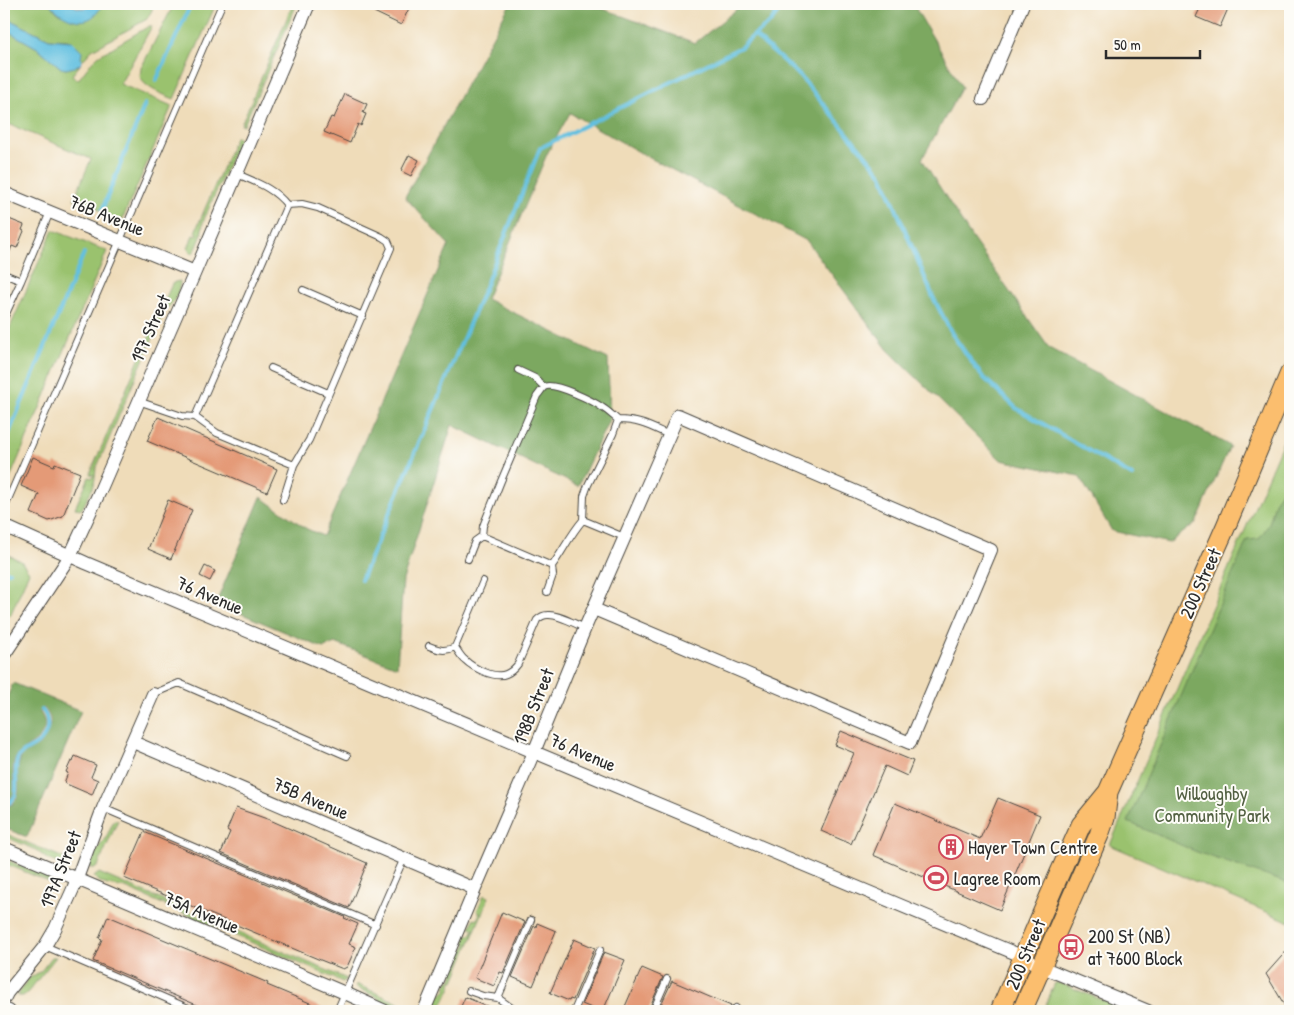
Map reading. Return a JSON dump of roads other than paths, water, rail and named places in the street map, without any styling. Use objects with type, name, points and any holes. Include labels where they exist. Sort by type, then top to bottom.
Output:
[{"type":"main road","name":"200 Street","points":[[1000,1011],[1081,826],[1108,792],[1226,526],[1290,373]]},
{"type":"main road","name":"200 Street","points":[[1022,1011],[1099,835],[1105,818],[1108,792]]},
{"type":"street","name":"197 Street","points":[[4,655],[70,556],[100,491],[310,4]]},
{"type":"street","points":[[983,99],[1023,4]]},
{"type":"street","name":"76B Avenue","points":[[4,192],[195,272]]},
{"type":"street","name":"198B Street","points":[[424,1011],[585,628],[678,415],[991,550],[910,743],[594,608]]},
{"type":"street","name":"76 Avenue","points":[[4,526],[70,556],[1024,957],[1042,967],[1148,1011]]},
{"type":"street","name":"197A Street","points":[[4,999],[45,946],[55,929],[153,694]]},
{"type":"street","name":"75B Avenue","points":[[133,742],[475,889]]},
{"type":"street","name":"75A Avenue","points":[[4,848],[385,1011]]},
{"type":"street","points":[[4,1009],[9,1011]]},
{"type":"lane","points":[[4,509],[222,4]]},
{"type":"lane","points":[[236,174],[264,186],[281,197],[287,205]]},
{"type":"lane","points":[[283,500],[294,465],[309,440],[391,248],[382,237],[318,208],[302,204],[287,205]]},
{"type":"lane","points":[[196,417],[287,205]]},
{"type":"lane","points":[[4,318],[50,212]]},
{"type":"lane","points":[[4,274],[21,281]]},
{"type":"lane","points":[[303,290],[363,316]]},
{"type":"lane","points":[[271,368],[328,393]]},
{"type":"lane","points":[[518,370],[535,378],[544,387]]},
{"type":"lane","points":[[468,559],[476,541],[482,536],[483,526],[504,473],[537,396],[544,387],[548,386],[569,391],[604,408],[618,420],[630,420],[669,434]]},
{"type":"lane","points":[[138,401],[182,416],[196,417],[217,433],[294,465]]},
{"type":"lane","points":[[546,592],[553,575],[552,566],[583,520],[583,503],[586,490],[618,420]]},
{"type":"lane","points":[[583,520],[624,537]]},
{"type":"lane","points":[[482,536],[552,566]]},
{"type":"lane","points":[[429,646],[442,651],[455,647],[483,581]]},
{"type":"lane","points":[[455,647],[463,659],[477,669],[498,676],[513,670],[518,664],[537,620],[541,617],[548,614],[585,628]]},
{"type":"lane","points":[[153,694],[179,683],[347,756]]},
{"type":"lane","points":[[104,808],[376,924]]},
{"type":"lane","points":[[337,1011],[404,858]]},
{"type":"lane","points":[[498,998],[531,920]]},
{"type":"lane","points":[[45,946],[195,1011]]},
{"type":"lane","points":[[574,1011],[600,950]]},
{"type":"lane","points":[[653,1011],[667,978]]},
{"type":"lane","points":[[469,991],[483,996],[498,998],[516,1011]]},
{"type":"water","points":[[50,4],[69,4],[85,8],[91,4],[103,4],[91,18],[78,21],[62,15]]},
{"type":"water","points":[[4,17],[49,39],[72,41],[82,51],[80,65],[66,69],[61,68],[39,49],[4,29]]},
{"type":"waterway","points":[[156,81],[191,4]]},
{"type":"waterway","points":[[361,580],[485,287],[540,148],[741,47],[770,23],[784,4]]},
{"type":"waterway","points":[[754,35],[800,76],[882,175],[933,297],[952,334],[981,375],[1016,408],[1132,476]]},
{"type":"waterway","points":[[102,210],[145,104]]},
{"type":"waterway","points":[[4,445],[84,253]]},
{"type":"waterway","points":[[4,571],[9,572]]},
{"type":"waterway","points":[[4,805],[11,802],[16,792],[16,764],[18,758],[38,743],[47,730],[47,722],[42,710]]},
{"type":"place","name":"Hayer Town Centre","points":[[951,847]]},
{"type":"place","name":"Lagree Room","points":[[936,878]]},
{"type":"place","name":"200 St (NB) at 7600 Block","points":[[1071,947]]},
{"type":"park label","name":"Willoughby Community Park","points":[[1212,804]]}]
